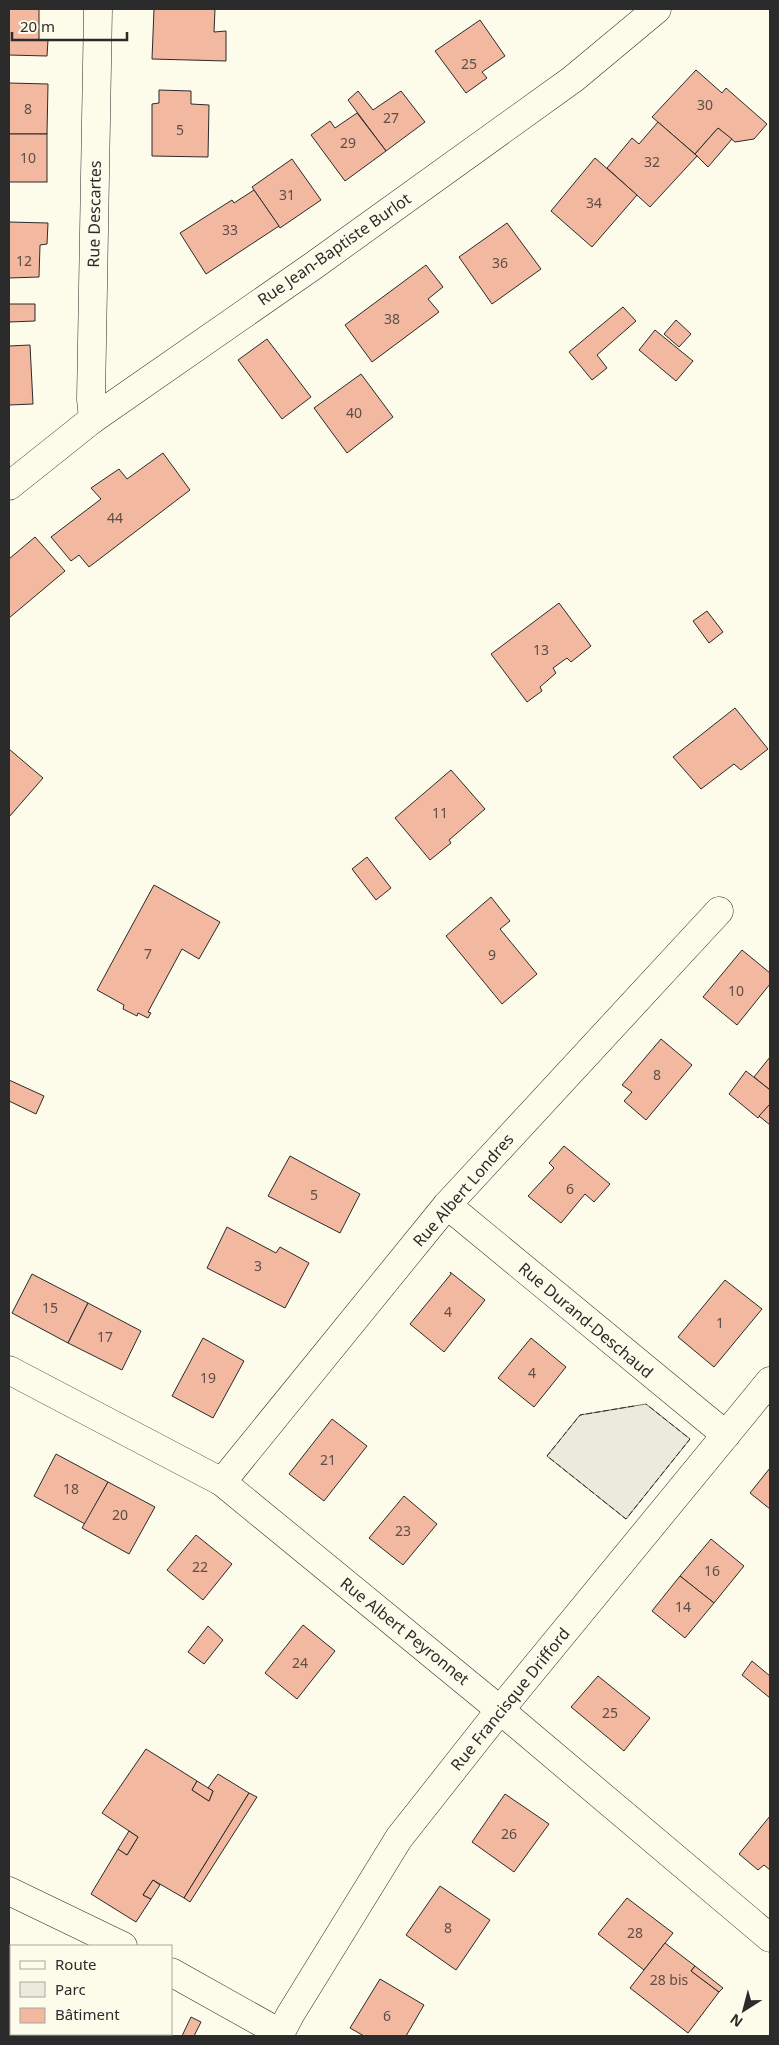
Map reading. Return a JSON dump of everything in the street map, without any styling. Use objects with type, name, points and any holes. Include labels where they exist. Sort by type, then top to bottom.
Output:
[{"type":"street","name":"Rue Descartes","points":[[93,419],[91,399],[98,9]]},
{"type":"street","name":"Rue Jean-Baptiste Burlot","points":[[9,486],[93,419],[313,266],[565,84],[657,9]]},
{"type":"street","name":"Rue Albert Londres","points":[[222,1482],[447,1205],[719,911]]},
{"type":"street","name":"Rue Durand-Deschaud","points":[[447,1205],[726,1435]]},
{"type":"street","name":"Rue Albert Peyronnet","points":[[9,1370],[222,1482],[500,1710],[770,1938]]},
{"type":"street","name":"Rue Francisque Drifford","points":[[279,2035],[399,1838],[500,1710],[770,1381]]},
{"type":"street","points":[[9,1891],[122,1945]]},
{"type":"street","points":[[172,1973],[279,2035]]},
{"type":"green space","points":[[646,1404],[690,1439],[626,1519],[547,1456],[580,1415]]},
{"type":"building","points":[[9,9],[39,9],[39,40],[48,40],[47,56],[9,55]]},
{"type":"building","points":[[154,9],[215,9],[214,32],[226,31],[226,61],[152,59]]},
{"type":"building","points":[[480,20],[505,56],[482,72],[487,78],[466,93],[435,51]]},
{"type":"building","points":[[696,70],[722,93],[726,88],[767,124],[754,139],[735,142],[718,128],[695,154],[652,117]]},
{"type":"building","points":[[9,83],[48,84],[47,134],[9,134]]},
{"type":"building","points":[[159,90],[191,91],[191,104],[209,105],[208,157],[152,156],[152,104],[159,103]]},
{"type":"building","points":[[358,91],[373,110],[401,91],[425,122],[386,151],[348,100]]},
{"type":"building","points":[[357,113],[386,151],[345,181],[311,135],[330,121],[335,128]]},
{"type":"building","points":[[658,122],[697,156],[650,207],[607,168],[632,138],[639,144]]},
{"type":"building","points":[[718,128],[732,139],[708,167],[695,154]]},
{"type":"building","points":[[9,134],[47,134],[47,182],[9,182]]},
{"type":"building","points":[[595,158],[637,195],[592,247],[551,211]]},
{"type":"building","points":[[292,159],[321,200],[280,228],[252,187]]},
{"type":"building","points":[[254,190],[279,226],[206,274],[180,233],[232,200],[234,203]]},
{"type":"building","points":[[9,222],[48,223],[47,244],[40,245],[39,277],[9,278]]},
{"type":"building","points":[[507,223],[541,269],[492,304],[459,257]]},
{"type":"building","points":[[426,265],[443,287],[428,299],[439,312],[372,362],[345,325]]},
{"type":"building","points":[[9,304],[35,304],[35,321],[9,322]]},
{"type":"building","points":[[623,307],[636,321],[597,355],[607,368],[592,380],[569,352]]},
{"type":"building","points":[[676,320],[691,334],[679,347],[664,334]]},
{"type":"building","points":[[655,330],[693,361],[676,381],[639,350]]},
{"type":"building","points":[[267,339],[311,397],[282,419],[238,360]]},
{"type":"building","points":[[30,345],[33,404],[9,405],[9,346]]},
{"type":"building","points":[[361,374],[393,417],[347,453],[314,408]]},
{"type":"building","points":[[163,453],[190,490],[89,567],[79,555],[71,561],[51,537],[101,499],[91,488],[119,469],[127,479]]},
{"type":"building","points":[[35,537],[65,571],[9,618],[9,559]]},
{"type":"building","points":[[559,603],[591,646],[571,662],[567,658],[553,668],[556,673],[540,687],[542,691],[527,702],[491,654]]},
{"type":"building","points":[[707,611],[723,632],[709,643],[693,621]]},
{"type":"building","points":[[735,708],[768,749],[741,770],[734,764],[701,789],[673,757]]},
{"type":"building","points":[[9,749],[43,778],[9,817]]},
{"type":"building","points":[[451,770],[485,809],[449,840],[451,843],[430,860],[395,818]]},
{"type":"building","points":[[367,857],[391,888],[376,900],[352,869]]},
{"type":"building","points":[[154,885],[220,922],[199,959],[182,949],[148,1012],[151,1013],[148,1018],[138,1013],[137,1016],[123,1009],[124,1005],[97,990]]},
{"type":"building","points":[[491,897],[510,921],[500,929],[537,974],[502,1004],[446,936]]},
{"type":"building","points":[[742,950],[770,973],[770,984],[737,1025],[703,997]]},
{"type":"building","points":[[661,1039],[692,1065],[646,1120],[624,1101],[632,1092],[622,1085]]},
{"type":"building","points":[[770,1057],[770,1090],[754,1077]]},
{"type":"building","points":[[746,1071],[770,1090],[770,1104],[758,1118],[729,1094]]},
{"type":"building","points":[[9,1080],[44,1096],[36,1114],[9,1101]]},
{"type":"building","points":[[770,1104],[770,1125],[759,1116]]},
{"type":"building","points":[[564,1146],[610,1184],[594,1202],[585,1194],[561,1223],[528,1196],[554,1168],[549,1163]]},
{"type":"building","points":[[290,1156],[360,1194],[340,1233],[268,1196]]},
{"type":"building","points":[[227,1227],[276,1253],[280,1247],[309,1263],[285,1308],[207,1268]]},
{"type":"building","points":[[450,1272],[485,1300],[444,1352],[410,1324],[451,1274]]},
{"type":"building","points":[[32,1274],[88,1303],[68,1343],[12,1313]]},
{"type":"building","points":[[725,1280],[762,1309],[714,1367],[678,1337]]},
{"type":"building","points":[[88,1303],[141,1331],[122,1370],[68,1343]]},
{"type":"building","points":[[203,1338],[244,1361],[213,1418],[172,1396]]},
{"type":"building","points":[[531,1338],[566,1367],[534,1407],[498,1378]]},
{"type":"building","points":[[332,1419],[367,1446],[324,1501],[289,1474]]},
{"type":"building","points":[[56,1454],[108,1482],[85,1524],[34,1496]]},
{"type":"building","points":[[770,1468],[770,1509],[750,1493]]},
{"type":"building","points":[[108,1482],[155,1507],[129,1554],[82,1528]]},
{"type":"building","points":[[404,1496],[437,1524],[403,1565],[369,1538]]},
{"type":"building","points":[[196,1535],[232,1564],[203,1600],[167,1570]]},
{"type":"building","points":[[711,1539],[744,1566],[714,1603],[680,1576]]},
{"type":"building","points":[[680,1576],[714,1603],[685,1638],[652,1611]]},
{"type":"building","points":[[303,1625],[335,1651],[297,1699],[265,1673]]},
{"type":"building","points":[[208,1626],[223,1640],[204,1664],[188,1652]]},
{"type":"building","points":[[752,1661],[770,1676],[770,1698],[742,1675]]},
{"type":"building","points":[[598,1676],[650,1718],[624,1751],[571,1707]]},
{"type":"building","points":[[146,1749],[197,1781],[192,1790],[209,1801],[213,1791],[208,1788],[218,1774],[249,1793],[184,1898],[153,1880],[143,1895],[151,1899],[136,1922],[91,1894],[118,1849],[127,1855],[138,1837],[102,1813]]},
{"type":"building","points":[[197,1781],[213,1791],[209,1801],[192,1790]]},
{"type":"building","points":[[249,1793],[257,1797],[190,1902],[184,1898]]},
{"type":"building","points":[[505,1794],[549,1824],[514,1872],[472,1842]]},
{"type":"building","points":[[770,1816],[770,1870],[764,1865],[758,1870],[739,1854]]},
{"type":"building","points":[[129,1831],[138,1837],[127,1855],[118,1849]]},
{"type":"building","points":[[153,1880],[160,1885],[151,1899],[143,1895]]},
{"type":"building","points":[[440,1886],[490,1920],[456,1970],[406,1935]]},
{"type":"building","points":[[627,1898],[673,1933],[644,1970],[598,1934]]},
{"type":"building","points":[[665,1943],[695,1966],[691,1971],[719,1992],[688,2033],[630,1988]]},
{"type":"building","points":[[695,1966],[723,1988],[719,1992],[691,1971]]},
{"type":"building","points":[[10,1978],[10,2035],[57,2036],[9,2036]]},
{"type":"building","points":[[380,1979],[424,2005],[406,2036],[364,2036],[350,2028]]},
{"type":"building","points":[[191,2017],[201,2022],[194,2036],[182,2036]]},
{"type":"fence","points":[[634,1406],[580,1415],[547,1456],[626,1519],[690,1439],[646,1404]]}]
